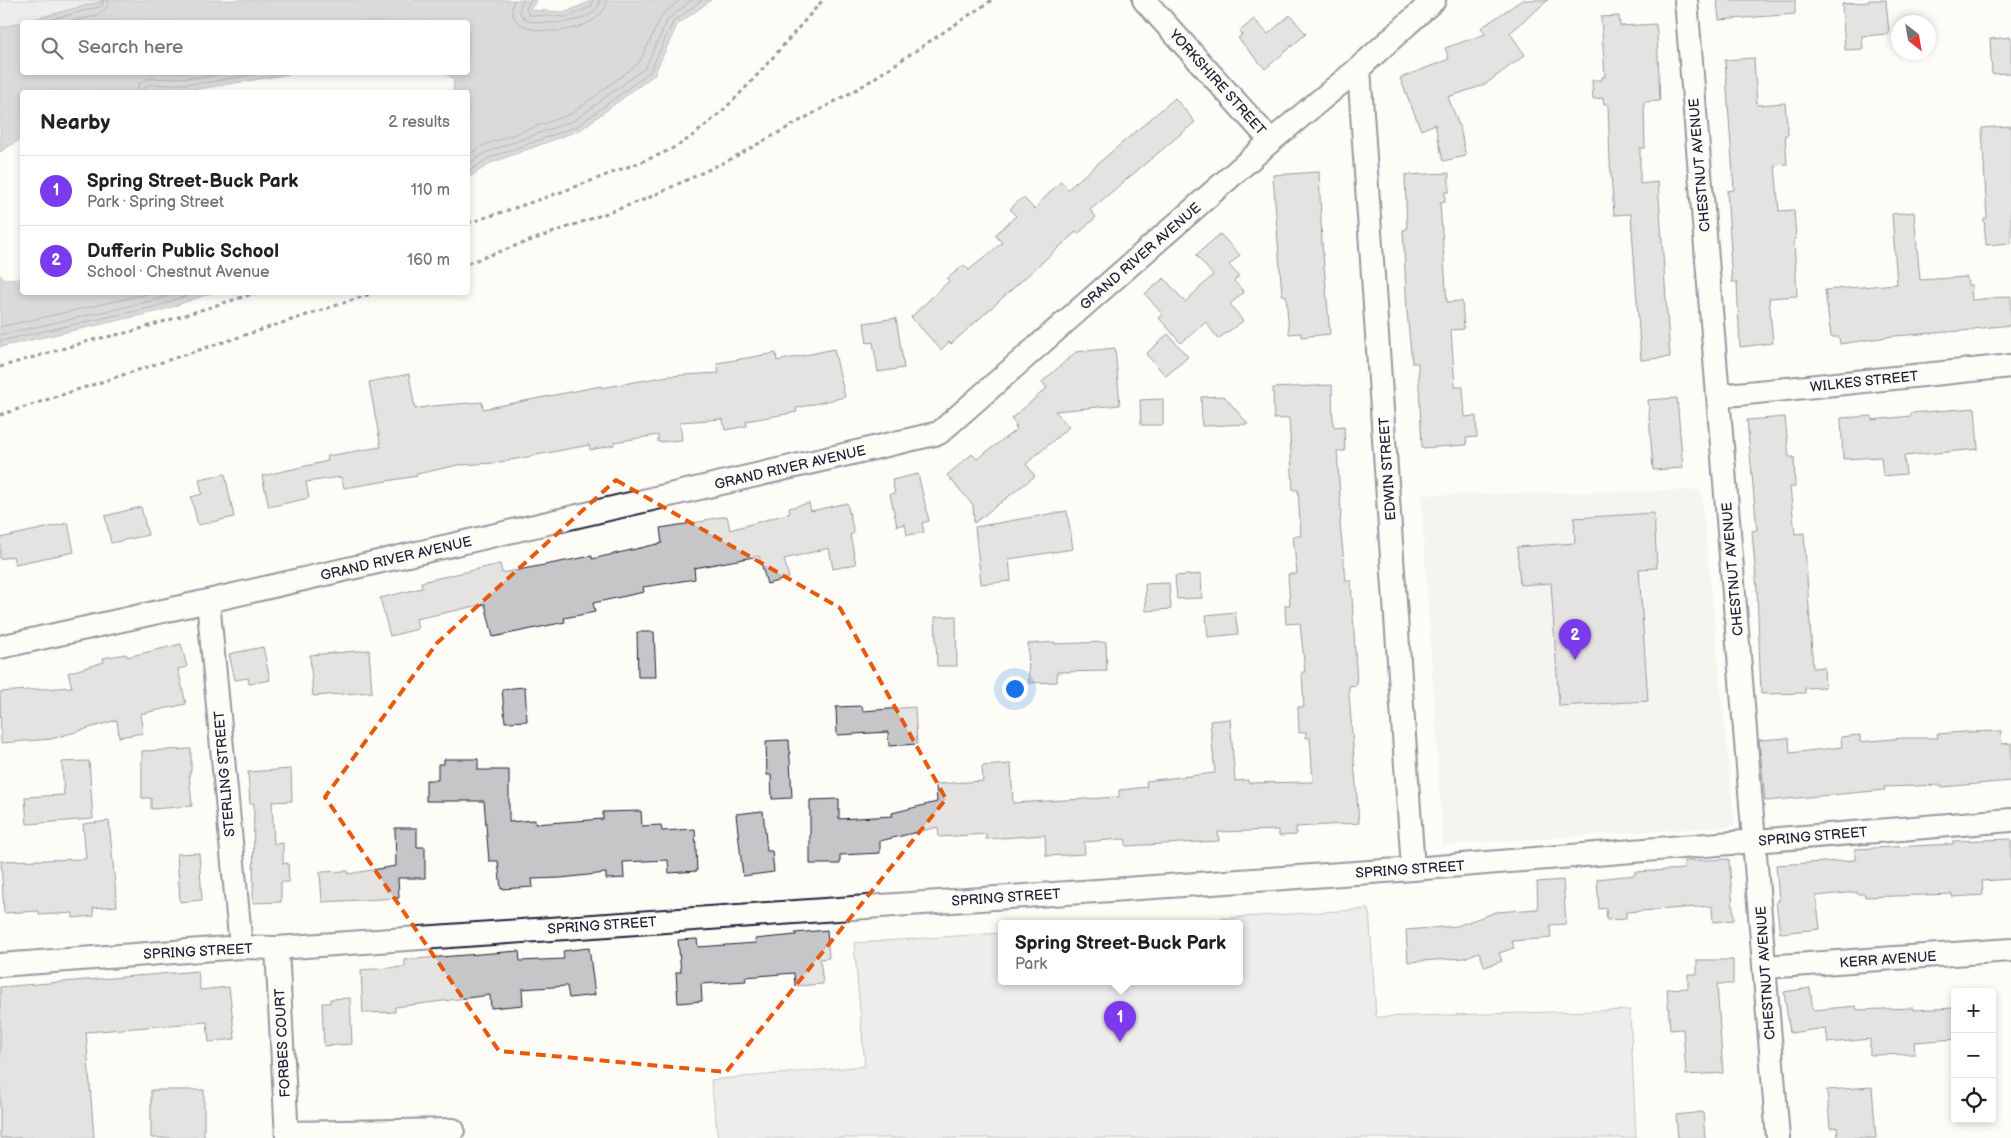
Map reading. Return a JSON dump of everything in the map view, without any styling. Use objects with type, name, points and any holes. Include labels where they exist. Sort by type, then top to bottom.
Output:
[{"type":"street","name":"YORKSHIRE STREET","points":[[1144,0],[1271,141]]},
{"type":"street","name":"GRAND RIVER AVENUE","points":[[0,646],[208,602],[939,433],[1271,141],[1360,68],[1434,0]]},
{"type":"street","name":"CHESTNUT AVENUE","points":[[1686,0],[1778,1138]]},
{"type":"street","name":"EDWIN STREET","points":[[1360,68],[1413,869]]},
{"type":"street","name":"WILKES STREET","points":[[1718,396],[2011,366]]},
{"type":"street","name":"STERLING STREET","points":[[208,602],[240,947]]},
{"type":"street","name":"SPRING STREET","points":[[0,965],[240,947],[277,948],[1413,869],[2011,820]]},
{"type":"street","name":"FORBES COURT","points":[[277,948],[287,1135]]},
{"type":"street","name":"KERR AVENUE","points":[[1764,967],[2011,950]]},
{"type":"street","points":[[287,1135],[453,1130]]},
{"type":"path","points":[[470,222],[580,185],[649,159],[686,140],[715,118],[823,0]]},
{"type":"path","points":[[470,262],[646,199],[728,160],[861,87],[992,0]]},
{"type":"path","points":[[0,367],[92,340],[130,332],[249,295]]},
{"type":"path","points":[[0,415],[369,295]]},
{"type":"highlighted area","points":[[616,480],[840,608],[946,799],[726,1072],[499,1051],[325,797],[437,643]]},
{"type":"shaded area","points":[[0,0],[107,0],[31,20],[20,20],[20,23],[0,28]]},
{"type":"shaded area","points":[[1701,490],[1735,826],[1443,845],[1421,495]]},
{"type":"shaded area","points":[[1369,909],[1376,1017],[1630,1010],[1636,1138],[718,1138],[711,1080],[865,1066],[854,943],[998,933],[998,985],[1243,985],[1243,920],[1198,920]]},
{"type":"water","points":[[107,0],[537,0],[530,10],[566,12],[593,0],[711,0],[677,25],[654,75],[580,130],[491,163],[470,177],[470,90],[453,90],[454,79],[447,75],[470,75],[470,20],[31,20]]},
{"type":"water","points":[[20,23],[20,75],[284,75],[205,88],[164,90],[20,90],[20,139],[0,152],[0,28]]},
{"type":"water","points":[[0,275],[5,279],[20,278],[20,295],[205,295],[160,311],[0,347]]},
{"type":"building","points":[[1522,0],[1548,0],[1510,33],[1525,55],[1484,85],[1448,97],[1460,128],[1466,156],[1443,161],[1435,124],[1421,130],[1400,78],[1449,59],[1445,48],[1486,34],[1481,28]]},
{"type":"building","points":[[1717,0],[1795,0],[1795,14],[1719,20]]},
{"type":"building","points":[[1869,0],[1886,0],[1889,34],[1862,36],[1863,49],[1845,50],[1842,4],[1869,2]]},
{"type":"building","points":[[1290,15],[1306,34],[1265,69],[1238,38],[1242,35],[1239,32],[1254,19],[1268,34]]},
{"type":"building","points":[[1619,16],[1620,26],[1656,24],[1660,101],[1644,102],[1645,148],[1640,148],[1640,184],[1658,182],[1670,357],[1641,360],[1631,214],[1614,215],[1608,104],[1604,104],[1603,98],[1593,99],[1592,80],[1602,80],[1602,77],[1605,77],[1601,17]]},
{"type":"building","points":[[2011,37],[2011,73],[1992,74],[1990,39]]},
{"type":"building","points":[[1754,58],[1757,105],[1785,103],[1788,135],[1785,135],[1787,164],[1775,165],[1779,211],[1794,210],[1797,296],[1769,298],[1773,343],[1740,347],[1737,282],[1732,282],[1730,251],[1727,191],[1734,190],[1725,60]]},
{"type":"building","points":[[1175,98],[1195,122],[1090,210],[1096,217],[1078,234],[1076,232],[951,344],[949,342],[941,350],[911,317],[949,281],[947,279],[964,265],[969,270],[1002,243],[995,235],[1016,216],[1010,209],[1023,197],[1034,209],[1061,181],[1068,189]]},
{"type":"building","points":[[2011,126],[2011,243],[1986,245],[1984,219],[1987,218],[1982,128]]},
{"type":"building","points":[[1319,172],[1322,243],[1330,334],[1301,337],[1301,333],[1289,334],[1286,295],[1282,295],[1273,175]]},
{"type":"building","points":[[1449,173],[1449,192],[1445,192],[1445,202],[1440,203],[1447,302],[1462,301],[1464,329],[1451,330],[1455,387],[1463,387],[1465,417],[1476,416],[1477,437],[1466,438],[1467,445],[1422,448],[1418,363],[1412,363],[1407,312],[1403,230],[1407,229],[1405,175]]},
{"type":"building","points":[[1914,212],[1920,280],[1967,277],[1968,285],[1971,285],[1972,300],[2011,296],[2011,325],[1894,336],[1840,344],[1839,337],[1831,337],[1825,290],[1897,284],[1892,214]]},
{"type":"building","points":[[1220,234],[1240,255],[1229,265],[1239,276],[1234,281],[1244,292],[1230,304],[1243,321],[1218,339],[1206,322],[1181,343],[1159,318],[1163,315],[1145,294],[1164,278],[1185,302],[1213,275],[1196,255]]},
{"type":"building","points":[[896,318],[904,368],[878,372],[873,342],[867,343],[864,323]]},
{"type":"building","points":[[1168,334],[1188,357],[1166,376],[1146,354]]},
{"type":"building","points":[[1115,348],[1120,405],[1055,411],[1069,427],[1026,464],[1035,476],[974,523],[973,505],[947,475],[972,454],[977,459],[1017,429],[1015,427],[1017,426],[1011,419],[1047,388],[1042,382],[1076,352]]},
{"type":"building","points":[[834,349],[845,397],[796,408],[797,412],[746,421],[747,426],[725,430],[723,419],[680,422],[682,440],[658,442],[658,435],[614,442],[614,445],[590,450],[589,445],[495,463],[458,465],[417,474],[417,476],[344,488],[341,477],[306,482],[309,498],[269,507],[262,476],[328,461],[327,456],[381,447],[369,382],[409,374],[415,409],[482,402],[483,409],[601,386],[601,388],[668,376],[719,373],[717,363],[776,353],[777,361]]},
{"type":"building","points":[[1332,385],[1333,424],[1335,427],[1344,426],[1345,451],[1337,451],[1341,511],[1340,524],[1346,581],[1351,581],[1357,685],[1349,686],[1349,695],[1359,823],[1296,827],[1296,835],[1279,836],[1278,830],[1218,832],[1219,841],[1126,846],[1126,840],[1122,839],[1084,842],[1085,854],[1046,856],[1045,835],[986,839],[986,834],[939,837],[938,827],[880,841],[880,853],[840,855],[840,864],[810,864],[810,800],[839,799],[839,819],[893,816],[892,813],[937,802],[936,784],[983,781],[982,766],[1011,764],[1013,803],[1119,797],[1119,790],[1147,787],[1146,781],[1215,773],[1210,721],[1230,719],[1235,781],[1248,780],[1248,783],[1313,782],[1310,737],[1306,738],[1306,732],[1299,733],[1298,707],[1304,707],[1302,672],[1305,672],[1300,623],[1286,624],[1285,605],[1290,605],[1288,574],[1297,574],[1293,536],[1301,536],[1298,490],[1293,490],[1289,418],[1274,419],[1273,388]]},
{"type":"building","points":[[1224,396],[1248,424],[1202,426],[1201,397]]},
{"type":"building","points":[[1677,398],[1683,468],[1653,470],[1648,400]]},
{"type":"building","points":[[1163,399],[1163,425],[1141,425],[1140,400]]},
{"type":"building","points":[[1975,408],[1978,449],[1904,456],[1906,474],[1883,476],[1881,457],[1843,459],[1841,418],[1872,416],[1872,420],[1911,416],[1911,413]]},
{"type":"building","points":[[1785,417],[1789,457],[1794,457],[1795,487],[1790,487],[1795,534],[1804,533],[1813,668],[1824,667],[1825,687],[1805,688],[1805,693],[1761,694],[1757,590],[1752,531],[1757,530],[1747,420]]},
{"type":"building","points":[[225,474],[234,517],[198,525],[191,497],[202,494],[199,479]]},
{"type":"building","points":[[918,474],[929,521],[922,523],[924,532],[907,535],[905,524],[897,526],[890,494],[895,493],[892,480]]},
{"type":"building","points":[[809,503],[811,511],[847,503],[854,533],[850,535],[856,564],[833,569],[829,548],[784,559],[789,578],[767,584],[759,556],[694,568],[695,579],[643,587],[644,592],[593,603],[595,612],[564,618],[565,622],[493,637],[485,604],[416,619],[418,629],[390,636],[380,598],[422,588],[421,582],[500,564],[502,573],[592,556],[592,559],[662,543],[660,528],[727,516],[730,530],[790,513],[789,508]]},
{"type":"building","points":[[141,507],[148,535],[111,543],[105,516]]},
{"type":"building","points":[[1067,511],[1073,549],[1009,559],[1011,581],[981,584],[975,527]]},
{"type":"building","points":[[1654,513],[1657,568],[1639,569],[1648,701],[1559,706],[1551,583],[1520,585],[1517,547],[1575,543],[1574,518]]},
{"type":"building","points":[[68,523],[74,552],[15,564],[13,556],[0,559],[0,538]]},
{"type":"building","points":[[1201,574],[1202,598],[1177,599],[1175,576]]},
{"type":"building","points":[[1169,583],[1171,609],[1146,611],[1145,584]]},
{"type":"building","points":[[1235,612],[1238,634],[1208,637],[1206,615]]},
{"type":"building","points":[[956,616],[957,666],[937,666],[935,617]]},
{"type":"building","points":[[637,632],[654,632],[656,677],[638,677]]},
{"type":"building","points":[[1055,642],[1055,644],[1106,642],[1107,671],[1057,672],[1057,682],[1029,683],[1028,644]]},
{"type":"building","points":[[181,644],[187,667],[178,669],[186,704],[140,714],[143,733],[119,737],[117,720],[51,739],[1,743],[0,692],[72,687],[68,673],[104,662],[103,658],[126,654],[127,657]]},
{"type":"building","points":[[263,647],[270,680],[249,684],[248,678],[235,680],[229,654]]},
{"type":"building","points":[[369,650],[372,692],[313,696],[310,655]]},
{"type":"building","points":[[525,687],[527,721],[505,722],[502,689]]},
{"type":"building","points":[[862,706],[863,711],[915,707],[917,744],[889,746],[888,732],[837,735],[836,707]]},
{"type":"building","points":[[2001,731],[2002,744],[2011,743],[2011,781],[1942,787],[1942,785],[1884,787],[1885,790],[1765,801],[1759,740],[1789,738],[1790,753],[1842,747],[1841,737],[1860,735],[1860,742],[1903,738],[1938,738],[1937,734]]},
{"type":"building","points":[[789,740],[792,798],[772,799],[771,775],[767,775],[766,741]]},
{"type":"building","points":[[191,749],[191,772],[189,772],[192,806],[151,809],[151,798],[142,798],[142,751]]},
{"type":"building","points":[[444,759],[478,759],[478,770],[509,770],[509,822],[535,820],[535,824],[603,819],[603,812],[641,811],[642,826],[661,825],[662,831],[695,829],[697,871],[669,873],[668,860],[623,862],[624,878],[606,879],[606,873],[532,879],[533,887],[501,889],[498,861],[489,861],[484,801],[426,801],[426,780],[438,780],[438,764],[444,764]]},
{"type":"building","points":[[89,761],[93,819],[27,824],[25,797],[64,795],[62,762]]},
{"type":"building","points":[[291,769],[292,801],[272,802],[274,844],[283,843],[283,864],[288,863],[289,882],[281,882],[281,902],[253,903],[254,803],[250,804],[248,772]]},
{"type":"building","points":[[763,811],[767,851],[772,851],[774,872],[743,876],[736,814]]},
{"type":"building","points":[[109,821],[117,906],[93,908],[94,916],[73,918],[73,913],[39,915],[39,911],[4,913],[1,861],[86,859],[83,824]]},
{"type":"building","points":[[395,828],[417,828],[417,847],[425,847],[425,878],[398,878],[399,898],[322,902],[320,872],[348,871],[348,874],[396,866]]},
{"type":"building","points":[[2011,839],[2011,879],[1982,881],[1983,895],[1952,897],[1952,894],[1865,897],[1865,894],[1857,894],[1857,892],[1816,896],[1820,929],[1780,933],[1776,901],[1779,901],[1776,865],[1855,860],[1855,849],[1953,844],[1953,841]]},
{"type":"building","points":[[199,853],[202,900],[180,902],[177,854]]},
{"type":"building","points":[[1729,859],[1734,920],[1713,922],[1712,906],[1626,912],[1626,919],[1607,920],[1606,908],[1599,909],[1597,879],[1635,875],[1635,872],[1684,869],[1684,861]]},
{"type":"building","points":[[1563,880],[1566,924],[1550,925],[1551,938],[1512,941],[1514,948],[1499,953],[1502,961],[1485,967],[1479,952],[1464,958],[1408,962],[1406,930],[1457,926],[1496,912],[1538,909],[1537,882]]},
{"type":"building","points":[[827,930],[829,958],[820,959],[823,984],[795,986],[794,973],[745,977],[746,981],[701,984],[702,1001],[678,1003],[676,972],[681,972],[678,940],[697,939],[698,947],[756,943],[755,939]]},
{"type":"building","points":[[589,948],[595,995],[569,998],[567,986],[522,989],[523,1005],[491,1008],[490,995],[395,1007],[395,1012],[363,1013],[361,970],[405,967],[405,960],[519,951],[520,961],[564,959],[563,951]]},
{"type":"building","points":[[1697,960],[1733,960],[1733,984],[1717,984],[1723,1073],[1686,1075],[1683,1029],[1670,1030],[1667,989],[1688,988],[1688,974],[1697,974]]},
{"type":"building","points":[[198,971],[200,990],[229,987],[235,1039],[209,1042],[207,1022],[86,1032],[94,1138],[0,1138],[0,987]]},
{"type":"building","points":[[1810,988],[1813,1010],[1856,1006],[1857,1010],[1951,1008],[1951,1039],[1914,1042],[1915,1054],[1870,1055],[1870,1039],[1828,1043],[1826,1028],[1790,1033],[1784,992]]},
{"type":"building","points":[[350,998],[352,1044],[324,1046],[322,1003],[330,1003],[330,999]]},
{"type":"building","points":[[1872,1087],[1876,1138],[1838,1138],[1837,1127],[1830,1128],[1827,1090]]},
{"type":"building","points":[[151,1090],[204,1090],[204,1138],[151,1138]]},
{"type":"building","points":[[1703,1112],[1705,1138],[1678,1138],[1676,1115]]},
{"type":"place","name":"Dufferin Public School","points":[[1575,660]]},
{"type":"place","name":"Spring Street-Buck Park","points":[[1120,1042]]}]
